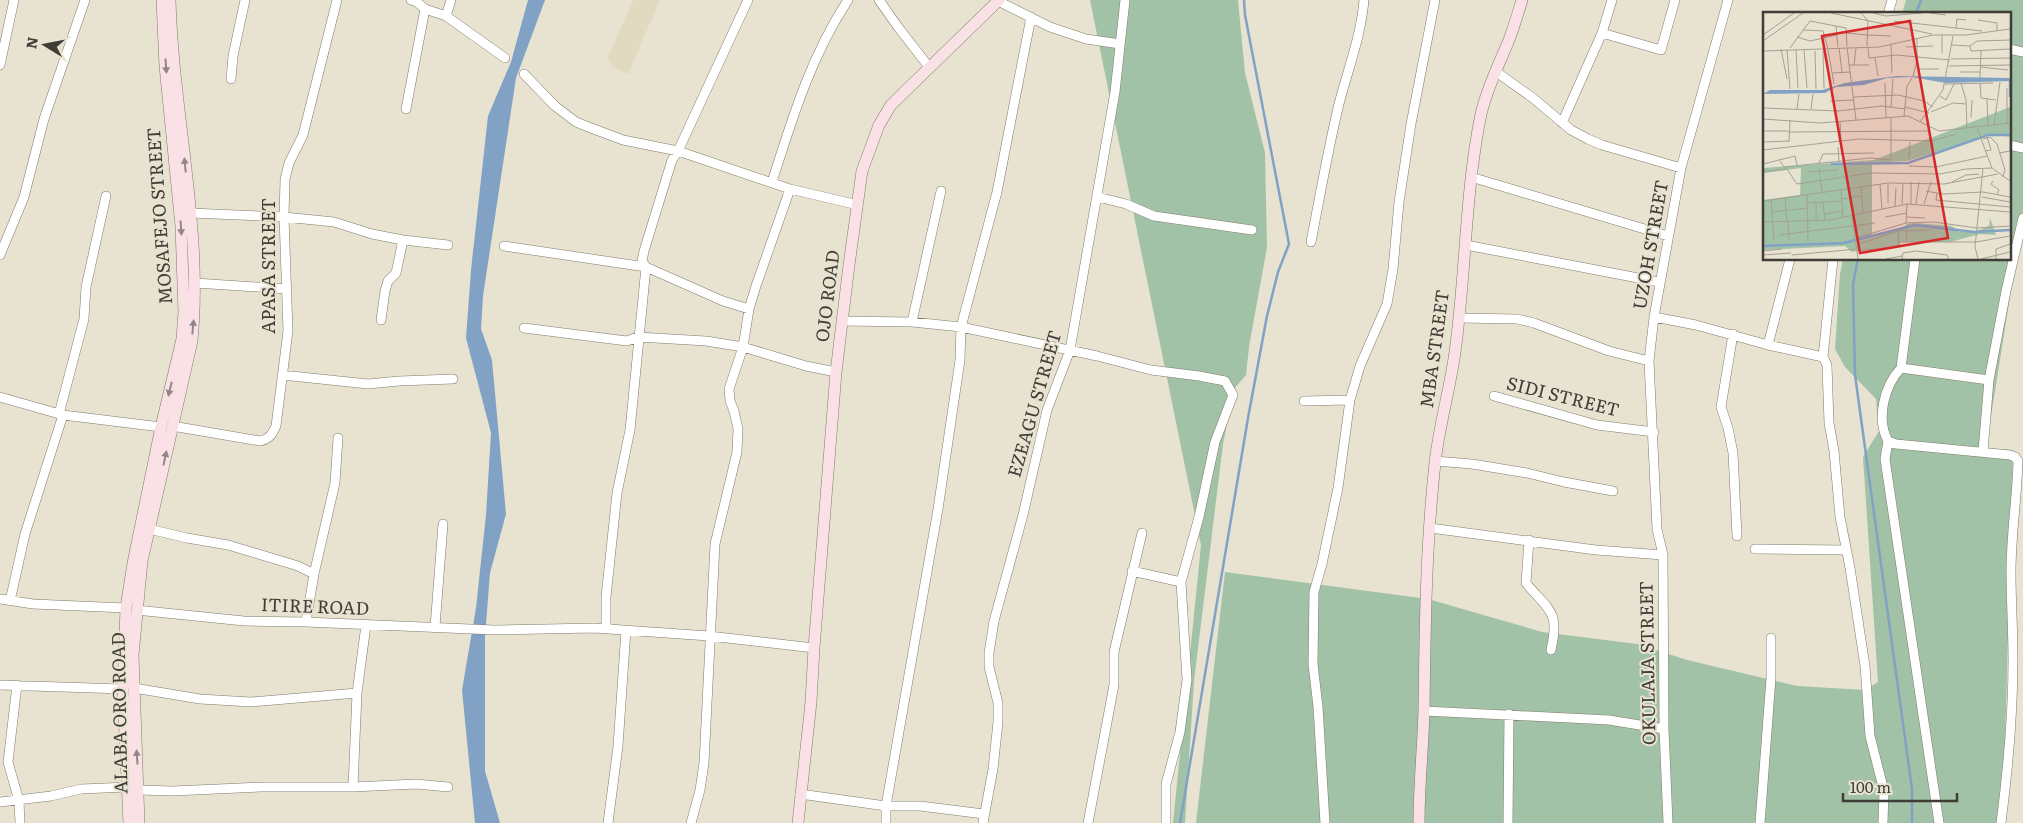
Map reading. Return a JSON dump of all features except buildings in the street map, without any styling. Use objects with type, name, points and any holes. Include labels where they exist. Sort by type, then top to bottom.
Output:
[{"type":"street","points":[[0,65],[14,0]]},
{"type":"street","points":[[0,255],[24,197],[44,119],[85,0]]},
{"type":"street","name":"MOSAFEJO STREET","points":[[162,0],[165,66],[181,226],[184,286],[182,339],[167,426]]},
{"type":"street","name":"MOSAFEJO STREET","points":[[167,426],[192,342],[194,284],[190,213],[170,0]]},
{"type":"street","points":[[231,79],[233,56],[245,0]]},
{"type":"street","name":"APASA STREET","points":[[167,426],[260,441],[272,434],[276,426],[288,331],[284,217],[285,180],[289,163],[303,135],[337,0]]},
{"type":"street","points":[[411,0],[417,2],[425,9],[446,16],[505,58]]},
{"type":"street","points":[[446,16],[451,0]]},
{"type":"street","points":[[606,628],[606,597],[617,493],[630,430],[635,387],[638,337],[646,267],[642,261],[644,251],[672,160],[678,151],[748,0]]},
{"type":"street","points":[[772,182],[800,95],[826,37],[848,0]]},
{"type":"street","points":[[879,0],[929,67]]},
{"type":"street","name":"EZEAGU STREET","points":[[984,818],[993,769],[998,722],[998,703],[989,667],[994,621],[1023,515],[1047,410],[1070,350],[1115,92],[1125,0]]},
{"type":"street","points":[[1311,242],[1338,106],[1359,37],[1364,0]]},
{"type":"street","points":[[1325,823],[1318,707],[1313,664],[1314,592],[1338,488],[1350,400],[1360,366],[1388,304],[1394,270],[1399,202],[1411,124],[1435,0]]},
{"type":"street","name":"MBA STREET","points":[[1419,823],[1424,711],[1424,636],[1435,461],[1455,352],[1471,177],[1482,111],[1495,71],[1510,38],[1522,0]]},
{"type":"street","points":[[1562,123],[1602,33],[1612,0]]},
{"type":"street","points":[[1602,33],[1660,50],[1675,0]]},
{"type":"street","name":"UZOH STREET","points":[[1657,502],[1654,432],[1651,425],[1649,361],[1654,317],[1659,282],[1682,168],[1728,0]]},
{"type":"street","points":[[999,1],[1050,27],[1086,39],[1120,44]]},
{"type":"street","name":"OJO ROAD","points":[[798,823],[811,702],[836,372],[862,171],[879,125],[891,105],[999,1]]},
{"type":"street","points":[[406,109],[425,9]]},
{"type":"street","points":[[886,823],[886,806],[938,509],[960,360],[961,327],[994,202],[1030,17]]},
{"type":"street","points":[[2010,49],[2023,52]]},
{"type":"street","points":[[1495,71],[1533,98],[1562,123],[1588,139],[1602,145],[1682,168]]},
{"type":"street","points":[[524,74],[555,106],[576,122],[623,140],[678,151],[790,189],[858,205]]},
{"type":"street","points":[[2010,145],[2023,148]]},
{"type":"street","points":[[1471,177],[1668,236]]},
{"type":"street","points":[[692,823],[704,763],[715,544],[737,452],[738,429],[729,390],[743,347],[749,309],[790,189]]},
{"type":"street","points":[[912,322],[941,191]]},
{"type":"street","points":[[10,600],[25,534],[61,415],[84,320],[86,287],[106,196]]},
{"type":"street","points":[[1098,197],[1126,204],[1154,216],[1252,230]]},
{"type":"street","points":[[190,213],[284,217],[334,222],[372,234],[448,245]]},
{"type":"street","points":[[1982,451],[1989,380],[2006,291],[2023,218]]},
{"type":"street","points":[[381,320],[388,281],[396,273],[403,240]]},
{"type":"street","points":[[1466,245],[1659,282]]},
{"type":"street","points":[[504,246],[646,267],[723,301],[749,309]]},
{"type":"street","points":[[1768,345],[1790,260]]},
{"type":"street","points":[[1833,260],[1823,357],[1827,365],[1829,423],[1834,451],[1840,517],[1865,666],[1869,729],[1884,791],[1883,823]]},
{"type":"street","points":[[1915,260],[1900,368],[1891,378],[1885,398],[1883,421],[1884,434],[1888,441],[1885,460],[1939,823]]},
{"type":"street","points":[[194,284],[287,289]]},
{"type":"street","points":[[1654,317],[1733,334],[1768,345],[1823,357]]},
{"type":"street","points":[[1459,318],[1517,320],[1534,324],[1609,351],[1649,361]]},
{"type":"street","points":[[842,321],[912,322],[961,327],[1070,350],[1152,370],[1226,381],[1233,395],[1216,442],[1199,517],[1181,582],[1187,680],[1180,732],[1166,784],[1166,823]]},
{"type":"street","points":[[524,328],[627,341],[638,337],[706,341],[743,347],[806,366],[836,372]]},
{"type":"street","points":[[1733,334],[1721,408],[1728,428],[1733,453],[1737,536]]},
{"type":"street","points":[[1900,368],[1989,380]]},
{"type":"street","points":[[282,376],[368,384],[453,379]]},
{"type":"street","name":"SIDI STREET","points":[[1494,396],[1597,426],[1654,432]]},
{"type":"street","points":[[0,397],[61,415],[167,426]]},
{"type":"street","points":[[1304,401],[1350,400]]},
{"type":"street","name":"ALABA ORO ROAD","points":[[139,823],[134,788],[128,688],[133,655],[131,609],[133,563],[151,500],[167,426]]},
{"type":"street","points":[[306,622],[314,574],[335,483],[338,438]]},
{"type":"street","points":[[1888,441],[1906,446],[1982,451],[2010,455],[2018,461],[2012,536],[2013,660],[2005,790],[2001,823]]},
{"type":"street","points":[[1435,461],[1472,464],[1527,473],[1613,491]]},
{"type":"street","name":"ALABA ORO ROAD","points":[[131,609],[149,529],[151,500]]},
{"type":"street","name":"OKULAJA STREET","points":[[1657,502],[1657,529],[1663,555],[1664,729],[1668,823]]},
{"type":"street","points":[[434,627],[443,524]]},
{"type":"street","points":[[1430,528],[1596,550],[1663,555]]},
{"type":"street","points":[[149,529],[228,545],[298,566],[314,574]]},
{"type":"street","points":[[1088,823],[1114,685],[1114,652],[1142,533]]},
{"type":"street","points":[[1529,540],[1526,583],[1548,605],[1554,617],[1555,633],[1551,650]]},
{"type":"street","points":[[1755,549],[1846,550]]},
{"type":"street","points":[[1132,571],[1181,582]]},
{"type":"street","name":"ITIRE ROAD","points":[[0,599],[33,604],[131,609],[244,621],[494,630],[606,628],[709,636],[814,648]]},
{"type":"street","points":[[353,787],[357,694],[366,625]]},
{"type":"street","points":[[608,823],[618,746],[626,630]]},
{"type":"street","points":[[1760,823],[1771,678],[1771,638]]},
{"type":"street","points":[[0,684],[128,688],[200,699],[250,702],[357,694]]},
{"type":"street","points":[[17,685],[8,762],[19,801],[20,823]]},
{"type":"street","points":[[1424,711],[1609,720],[1664,729]]},
{"type":"street","points":[[1508,823],[1509,714]]},
{"type":"street","points":[[0,802],[51,796],[81,789],[134,788],[173,792],[262,786],[353,787],[416,784],[448,787]]},
{"type":"street","name":"ALABA ORO ROAD","points":[[128,823],[134,788]]},
{"type":"street","points":[[800,794],[886,806],[902,804],[920,806],[984,818]]},
{"type":"shaded area","points":[[633,0],[660,0],[628,74],[613,67],[607,59]]},
{"type":"green space","points":[[1090,0],[1238,0],[1245,73],[1265,153],[1267,247],[1249,347],[1246,375],[1234,389],[1223,444],[1194,681],[1185,823],[1173,823],[1201,545]]},
{"type":"green space","points":[[1906,0],[2023,0],[2023,215],[1986,448],[2013,450],[2005,746],[2001,823],[1196,823],[1225,572],[1428,599],[1542,632],[1637,644],[1687,660],[1797,686],[1865,690],[1878,682],[1863,457],[1879,431],[1876,399],[1845,367],[1835,349],[1840,274],[1843,260],[2010,260],[2010,12],[1903,12]]},
{"type":"water","points":[[528,0],[545,0],[516,78],[483,296],[481,329],[492,360],[506,514],[490,573],[485,636],[485,771],[500,823],[475,823],[462,690],[476,608],[486,515],[491,433],[466,338],[471,270],[488,116],[511,62]]},
{"type":"waterway","points":[[1180,823],[1267,316],[1278,272],[1289,244],[1245,15],[1244,0]]},
{"type":"waterway","points":[[1917,12],[1921,0]]},
{"type":"waterway","points":[[1858,260],[1853,284],[1855,375],[1912,789],[1912,823]]}]
